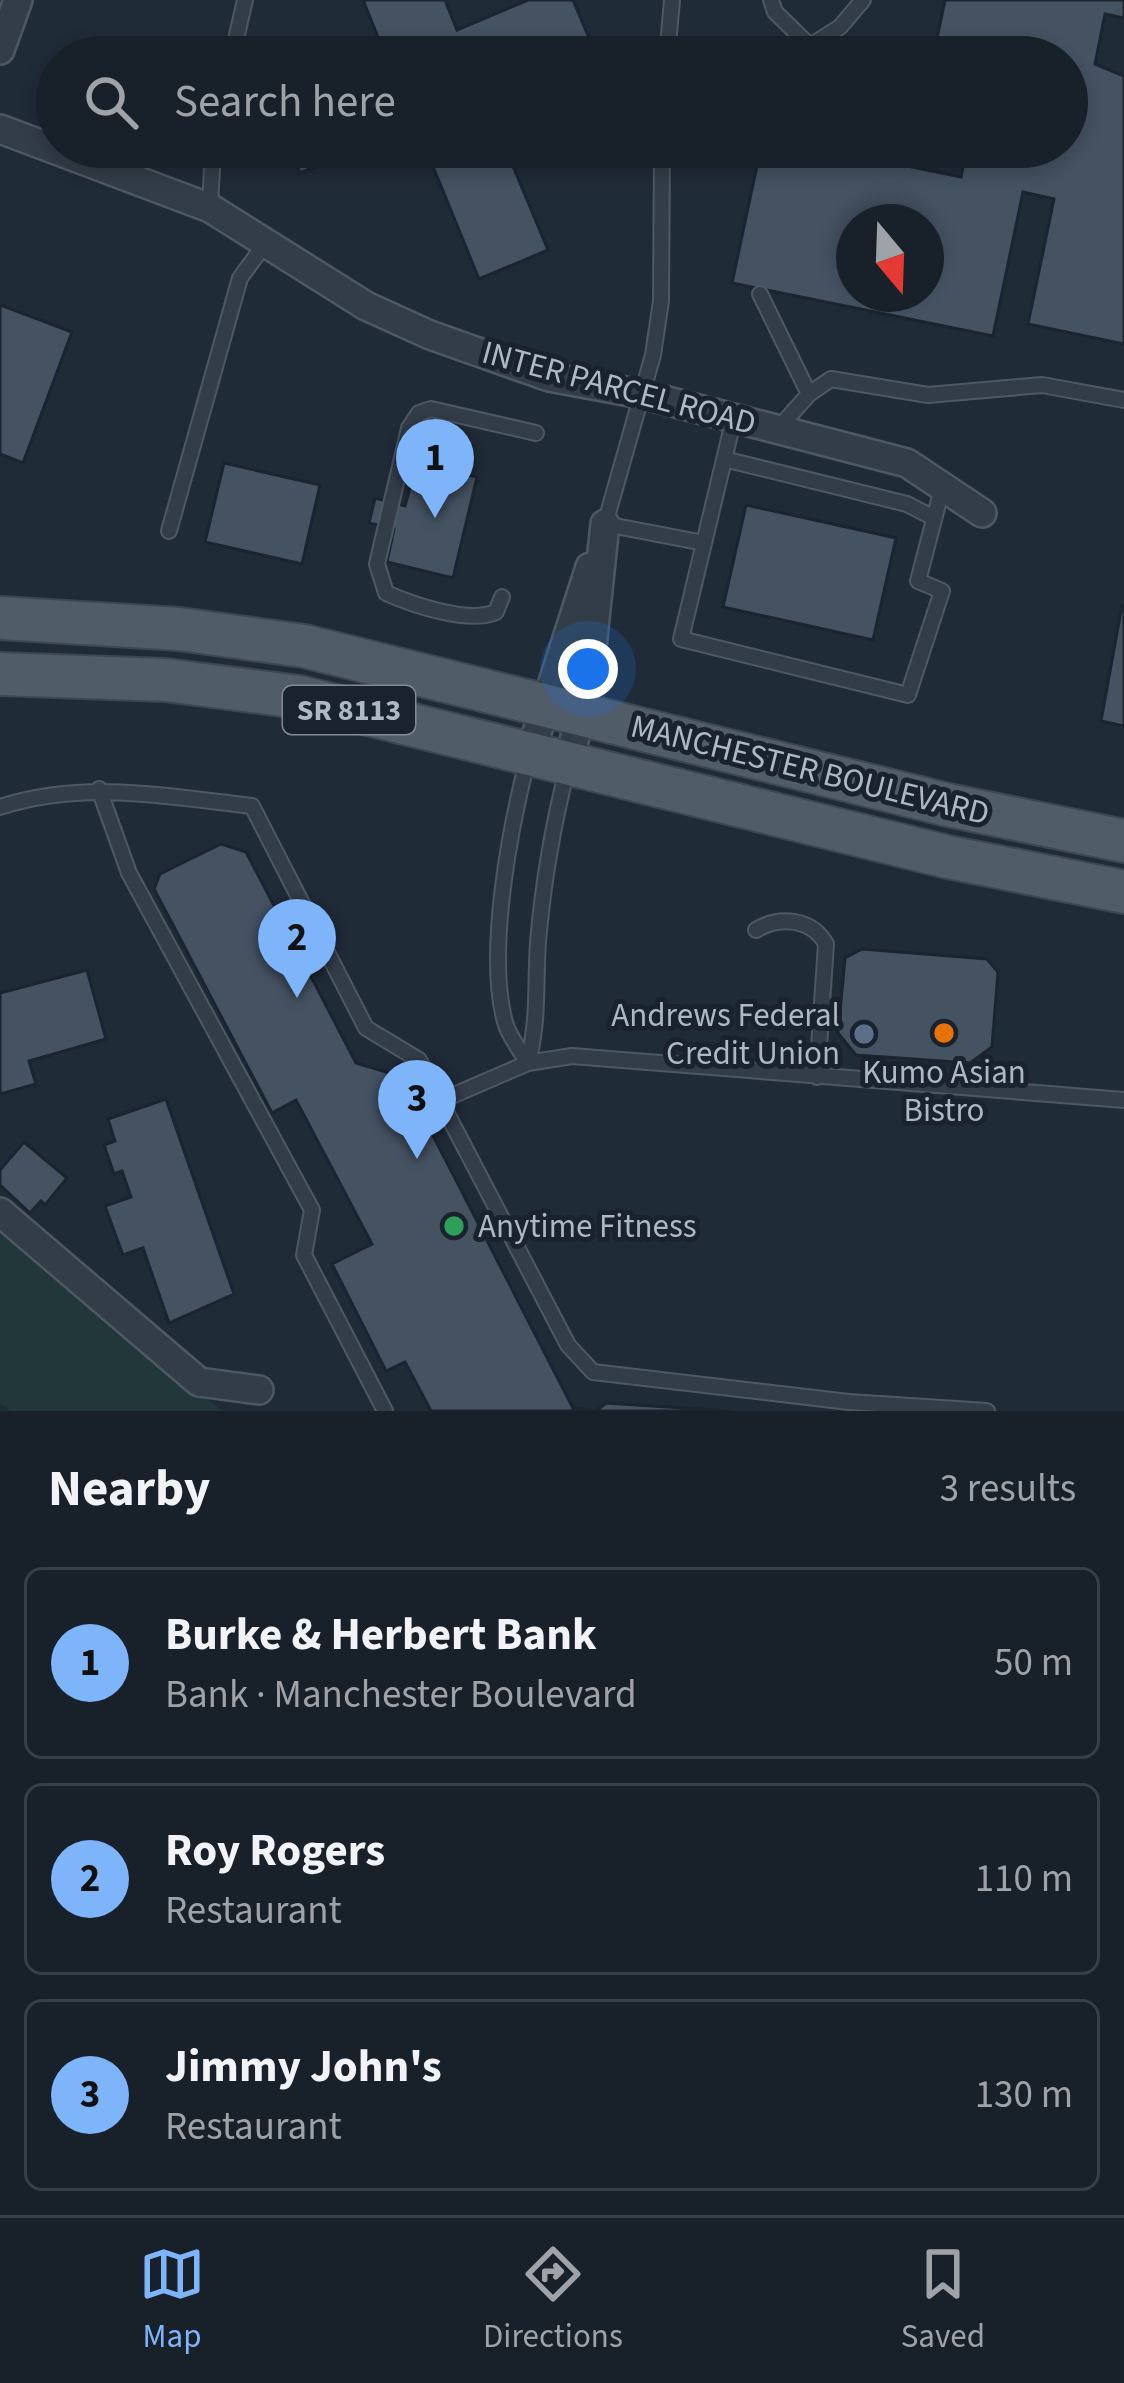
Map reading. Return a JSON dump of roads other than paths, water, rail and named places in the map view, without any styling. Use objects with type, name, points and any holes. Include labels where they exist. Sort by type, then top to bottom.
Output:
[{"type":"main road","name":"MANCHESTER BOULEVARD","points":[[0,618],[179,628],[304,646],[948,806],[1124,841]]},
{"type":"main road","name":"MANCHESTER BOULEVARD","points":[[0,674],[165,680],[299,698],[949,857],[1124,892]]},
{"type":"street","points":[[0,50],[18,0]]},
{"type":"street","name":"INTER PARCEL ROAD","points":[[0,128],[36,142]]},
{"type":"street","name":"INTER PARCEL ROAD","points":[[105,168],[210,208],[366,306],[430,335],[549,376],[641,394],[907,463],[982,513]]},
{"type":"street","points":[[549,758],[605,524]]},
{"type":"street","points":[[549,758],[605,524]]},
{"type":"street","points":[[0,1212],[199,1382],[259,1390]]},
{"type":"lane","points":[[236,36],[244,0]]},
{"type":"lane","points":[[669,36],[672,0]]},
{"type":"lane","points":[[771,0],[775,12],[798,36]]},
{"type":"lane","points":[[829,36],[863,0]]},
{"type":"lane","points":[[210,208],[212,168]]},
{"type":"lane","points":[[662,168],[661,301],[653,356],[605,524],[704,543]]},
{"type":"lane","points":[[169,530],[240,278],[266,244]]},
{"type":"lane","points":[[760,294],[809,394]]},
{"type":"lane","points":[[778,429],[809,394],[831,379],[928,395],[1042,386],[1124,400]]},
{"type":"lane","points":[[502,597],[496,612],[483,618],[400,599],[386,593],[377,564],[409,428],[419,413],[431,409],[536,433]]},
{"type":"lane","points":[[734,418],[681,639],[908,694],[942,591],[918,581],[943,485]]},
{"type":"lane","points":[[724,459],[907,504],[934,518]]},
{"type":"lane","points":[[528,1063],[505,1023],[500,947],[506,870],[549,758]]},
{"type":"lane","points":[[528,1063],[540,1013],[538,949],[549,758]]},
{"type":"lane","points":[[0,807],[43,794],[99,789],[252,806],[366,1028],[419,1060],[568,1346],[593,1372],[849,1402],[987,1411]]},
{"type":"lane","points":[[99,789],[129,873],[312,1210],[304,1256],[385,1411]]},
{"type":"lane","points":[[756,930],[769,922],[804,923],[819,931],[826,944],[817,1077]]},
{"type":"lane","points":[[440,1101],[528,1063],[572,1056],[1124,1100]]},
{"type":"place","name":"Burke & Herbert Bank","points":[[435,518]]},
{"type":"place","name":"Roy Rogers","points":[[297,998]]},
{"type":"place","name":"Kumo Asian Bistro","points":[[944,1033]]},
{"type":"place","name":"Andrews Federal Credit Union","points":[[864,1034]]},
{"type":"place","name":"Jimmy John's","points":[[417,1159]]},
{"type":"place","name":"Anytime Fitness","points":[[454,1226]]}]
